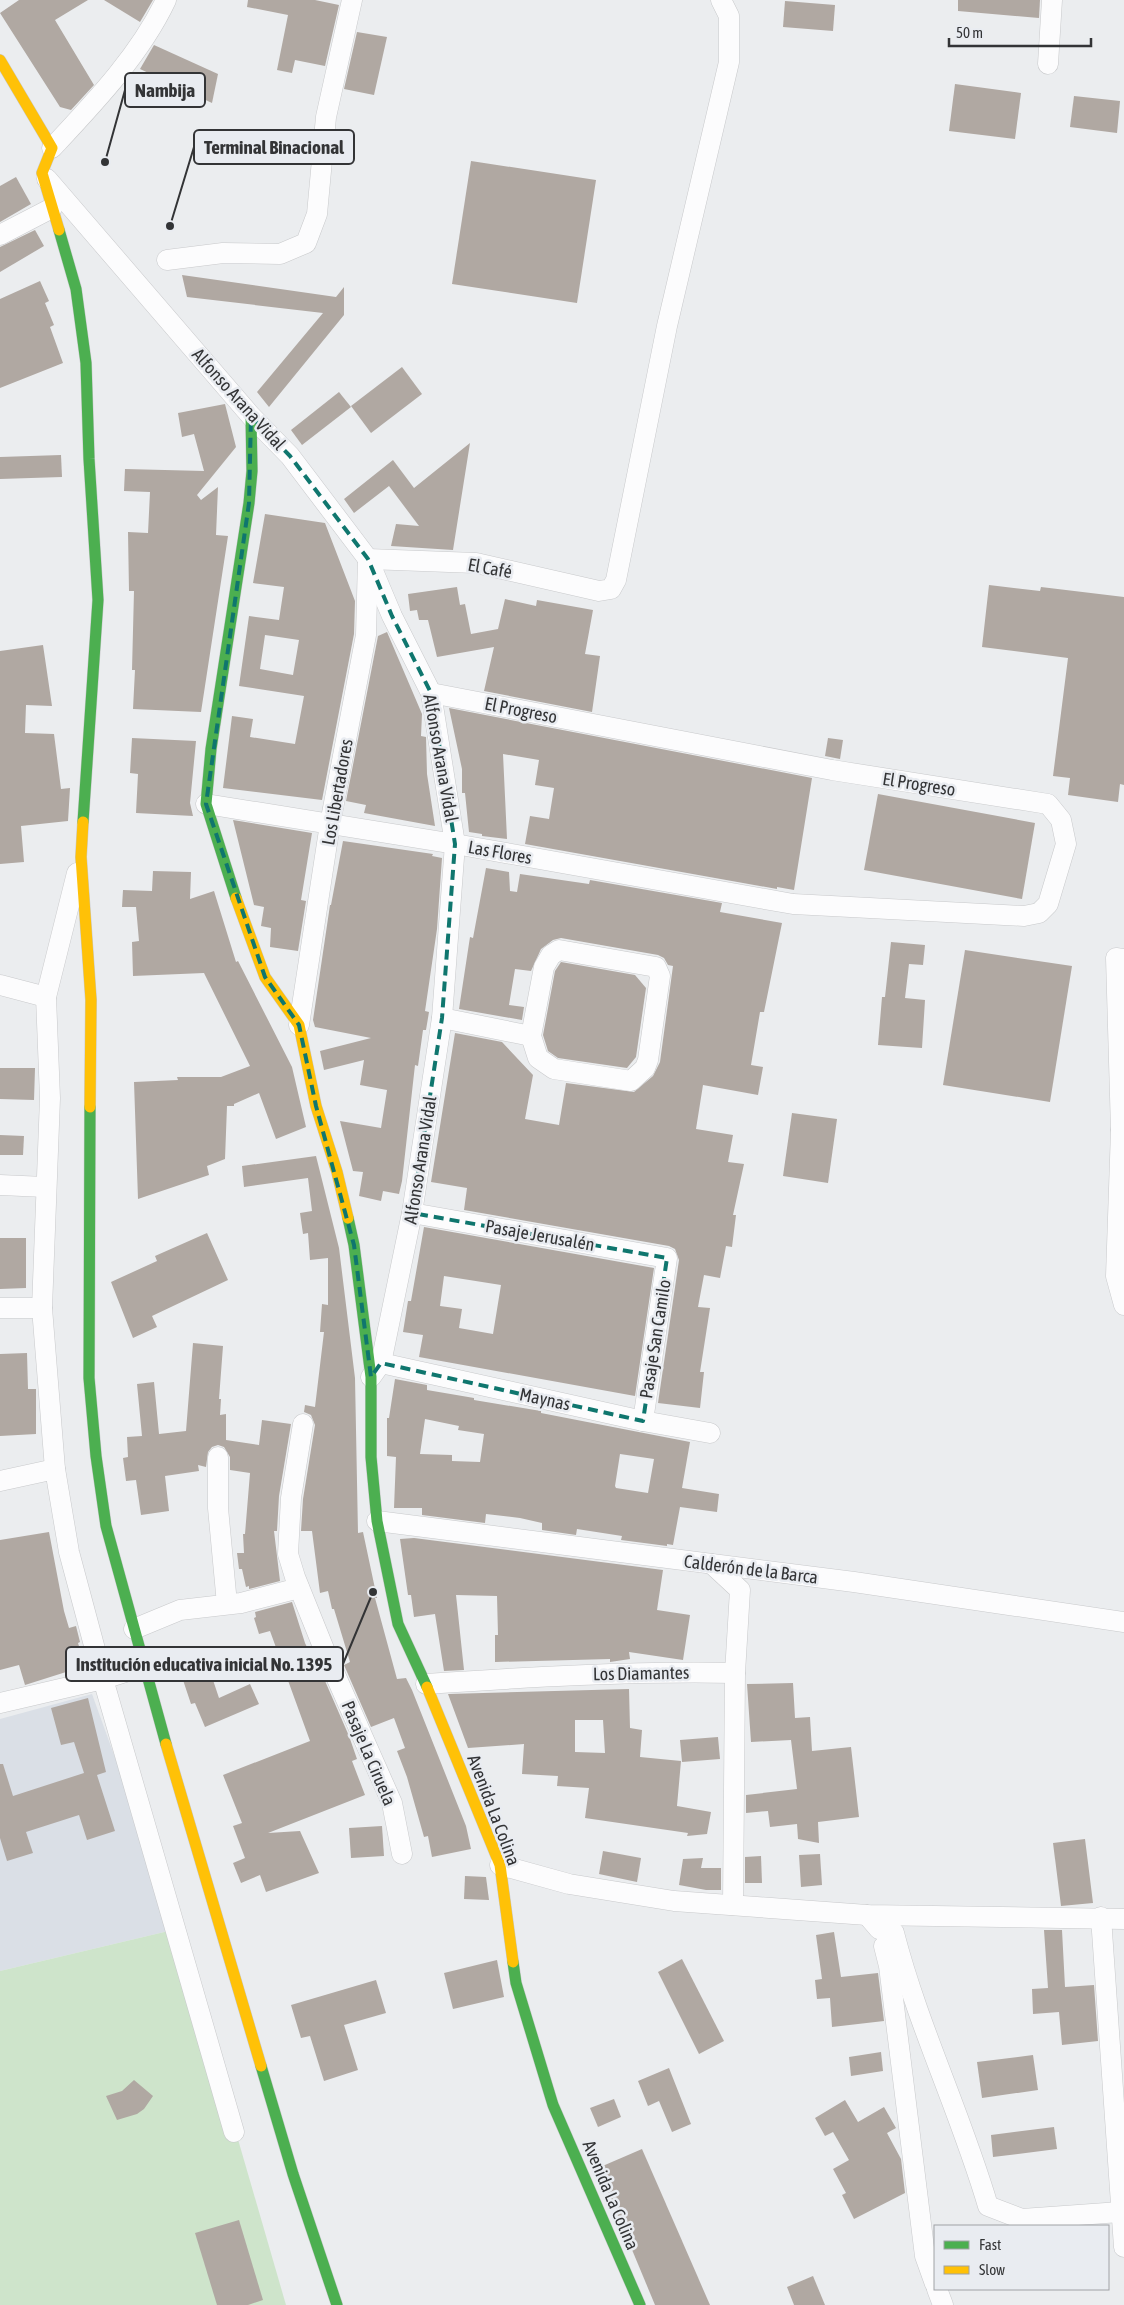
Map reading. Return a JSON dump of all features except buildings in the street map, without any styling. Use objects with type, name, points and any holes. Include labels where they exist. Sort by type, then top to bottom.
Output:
[{"type":"main road","points":[[0,60],[52,148],[42,173],[76,289],[86,363],[88,459],[98,600],[81,857],[91,1000],[89,1378],[96,1456],[106,1526],[134,1629],[293,2174],[337,2305]]},
{"type":"main road","points":[[251,416],[252,471],[249,503],[211,749],[206,804],[243,922],[265,977],[299,1025]]},
{"type":"main road","name":"Avenida La Colina","points":[[299,1025],[316,1106],[337,1172],[354,1245],[376,1370],[371,1457],[377,1521],[398,1624],[426,1684],[482,1826],[500,1865],[516,1983],[554,2105],[640,2305]]},
{"type":"street","points":[[52,148],[93,104],[154,25],[166,0]]},
{"type":"street","points":[[167,260],[223,253],[280,254],[306,243],[317,214],[326,117],[352,0]]},
{"type":"street","name":"El Café","points":[[368,559],[476,563],[599,591],[610,589],[616,580],[667,326],[729,62],[729,16],[721,0]]},
{"type":"street","points":[[1048,64],[1052,0]]},
{"type":"street","name":"Alfonso Arana Vidal","points":[[42,173],[251,416],[290,456],[368,559],[392,616],[431,693],[455,844],[442,1018],[412,1213],[376,1370]]},
{"type":"street","points":[[0,235],[52,208]]},
{"type":"street","name":"Los Libertadores","points":[[299,1025],[330,824],[366,635],[368,559]]},
{"type":"street","name":"El Progreso","points":[[431,693],[832,770],[1048,804],[1060,820],[1066,844],[1048,904],[1039,913],[1024,916],[793,904]]},
{"type":"street","name":"Las Flores","points":[[206,804],[455,844],[793,904]]},
{"type":"street","points":[[81,857],[46,997],[50,1098],[45,1187],[42,1308],[55,1469],[69,1552],[103,1679],[234,2132]]},
{"type":"street","points":[[559,950],[656,967],[660,976],[648,1060],[645,1068],[631,1081],[554,1069],[538,1058],[531,1036],[544,967],[551,955],[559,950]]},
{"type":"street","points":[[1124,959],[1116,958],[1123,1130],[1116,1276],[1124,1306]]},
{"type":"street","points":[[0,985],[46,997]]},
{"type":"street","points":[[442,1018],[531,1036]]},
{"type":"street","points":[[0,1185],[45,1187]]},
{"type":"street","name":"Pasaje Jerusalén","points":[[412,1213],[667,1258]]},
{"type":"street","name":"Pasaje San Camilo","points":[[643,1421],[667,1258]]},
{"type":"street","points":[[0,1308],[42,1308]]},
{"type":"street","name":"Maynas","points":[[376,1370],[710,1433]]},
{"type":"street","name":"Pasaje La Ciruela","points":[[303,1424],[291,1498],[288,1554],[299,1588],[326,1654],[392,1803],[402,1854]]},
{"type":"street","points":[[218,1457],[218,1508],[227,1604]]},
{"type":"street","points":[[0,1481],[55,1469]]},
{"type":"street","name":"Calderón de la Barca","points":[[377,1521],[712,1564],[1124,1622]]},
{"type":"street","points":[[712,1564],[740,1590],[736,1673],[733,1905]]},
{"type":"street","points":[[134,1629],[180,1610],[260,1599],[299,1588]]},
{"type":"street","points":[[0,1703],[103,1679],[145,1666]]},
{"type":"street","name":"Los Diamantes","points":[[426,1684],[561,1675],[667,1671],[736,1673]]},
{"type":"street","points":[[500,1865],[569,1884],[674,1901],[733,1905],[873,1922],[1124,1919]]},
{"type":"street","points":[[1101,1918],[1120,2212],[1124,2247]]},
{"type":"street","points":[[873,1922],[894,1933],[903,1967],[971,2150],[988,2206],[1022,2219],[1120,2212]]},
{"type":"street","points":[[873,1922],[889,1966],[925,2256],[934,2281]]},
{"type":"street","points":[[937,2290],[943,2305]]},
{"type":"highlighted area","points":[[251,416],[290,456],[368,559],[392,616],[431,693],[455,844],[442,1018],[412,1213],[667,1258],[643,1421],[381,1363],[371,1377],[354,1245],[316,1106],[299,1025],[265,977],[206,804],[249,503]]},
{"type":"shaded area","points":[[92,1694],[177,1929],[0,1971],[0,1719]]},
{"type":"green space","points":[[177,1929],[286,2305],[0,2305],[0,1971]]},
{"type":"traffic: fast","points":[[59,230],[76,289],[86,363],[89,459],[98,600],[83,822]]},
{"type":"traffic: fast","points":[[236,898],[206,804],[211,749],[249,503],[252,471],[251,416]]},
{"type":"traffic: fast","points":[[90,1107],[89,1378],[96,1456],[106,1526],[166,1744]]},
{"type":"traffic: fast","points":[[348,1218],[354,1245],[371,1377],[371,1457],[377,1521],[398,1624],[427,1687]]},
{"type":"traffic: fast","points":[[513,1962],[516,1983],[553,2105],[640,2305]]},
{"type":"traffic: fast","points":[[261,2066],[293,2174],[337,2305]]},
{"type":"traffic: slow","points":[[0,60],[52,148],[42,173],[59,230]]},
{"type":"traffic: slow","points":[[83,822],[81,857],[91,1000],[90,1107]]},
{"type":"traffic: slow","points":[[236,898],[265,977],[299,1025],[316,1106],[337,1172],[348,1218]]},
{"type":"traffic: slow","points":[[427,1687],[500,1865],[513,1962]]},
{"type":"traffic: slow","points":[[166,1744],[261,2066]]},
{"type":"place","name":"Nambija","points":[[105,162]]},
{"type":"place","name":"Terminal Binacional","points":[[170,226]]},
{"type":"place","name":"Institución educativa inicial No. 1395","points":[[373,1592]]}]
